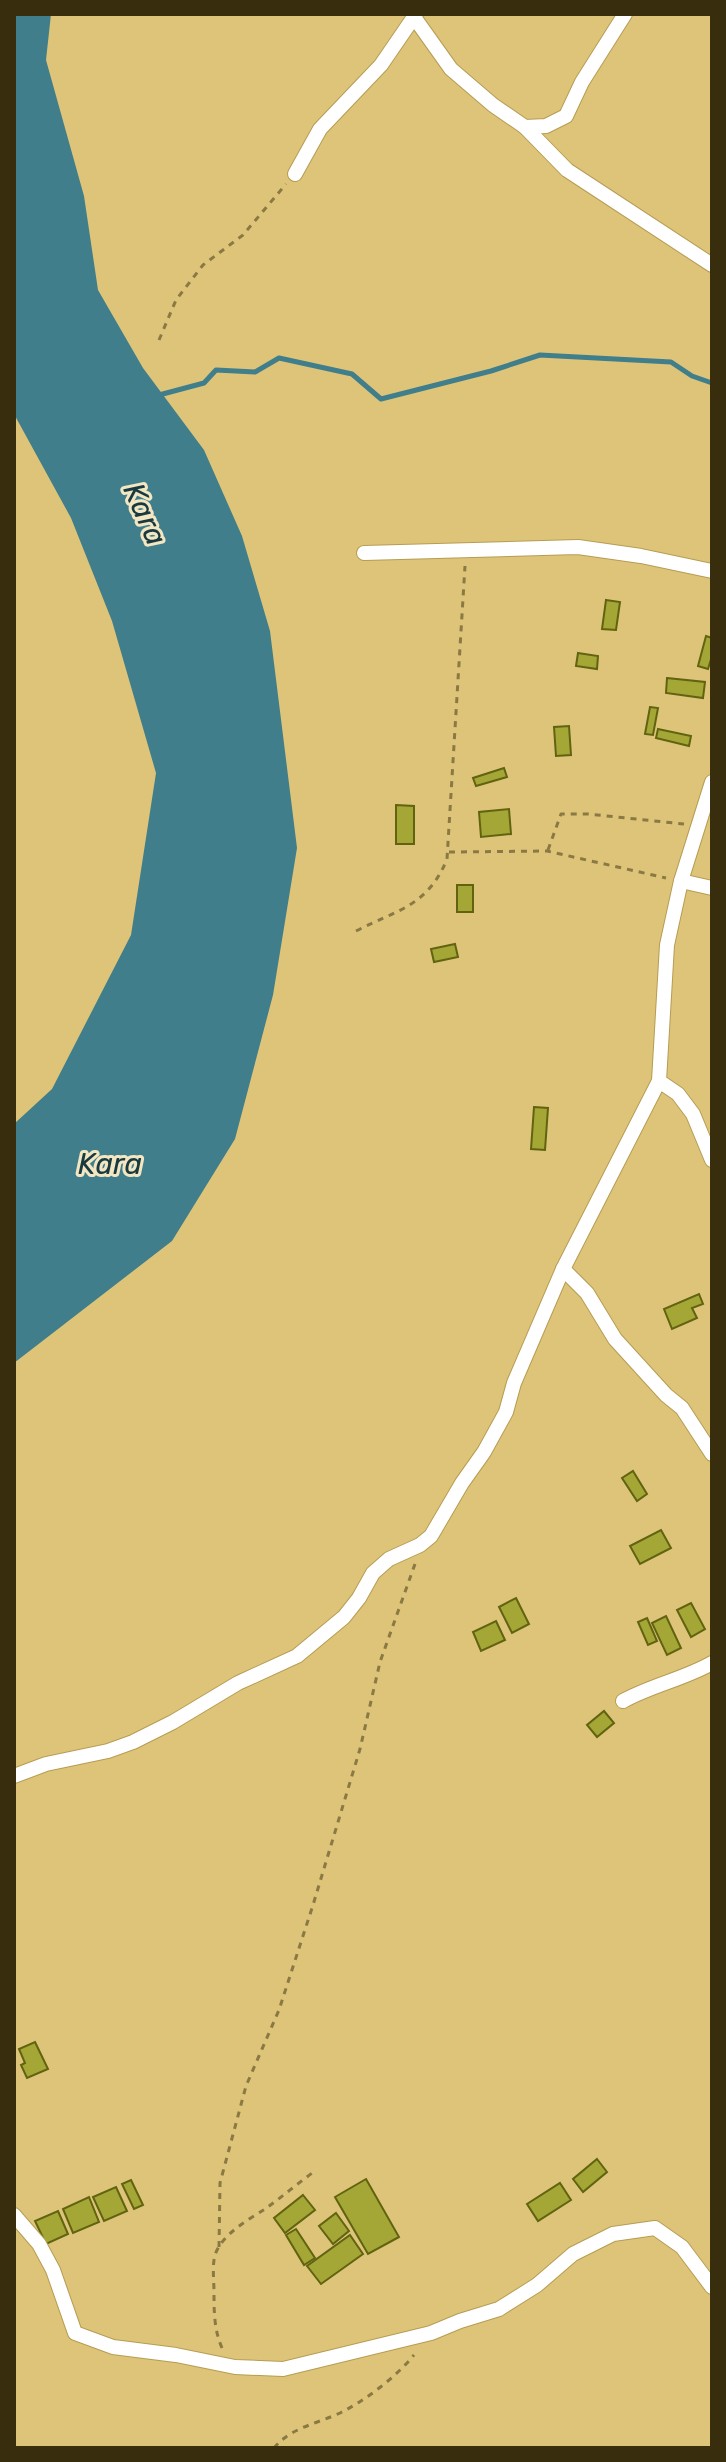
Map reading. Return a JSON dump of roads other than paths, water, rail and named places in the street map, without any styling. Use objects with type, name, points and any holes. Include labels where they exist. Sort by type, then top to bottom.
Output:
[{"type":"street","points":[[525,127],[546,126],[566,116],[582,82],[625,14]]},
{"type":"street","points":[[295,174],[320,129],[381,65],[415,16],[451,69],[493,105],[525,127],[567,170],[712,265]]},
{"type":"street","points":[[364,553],[578,547],[712,571]]},
{"type":"street","points":[[14,1776],[46,1764],[108,1751],[133,1742],[238,1683],[297,1656],[344,1617],[373,1573],[389,1559],[420,1545],[431,1536],[506,1412],[514,1383],[563,1269],[659,1081],[667,945],[681,881],[712,782]]},
{"type":"street","points":[[681,881],[712,888]]},
{"type":"street","points":[[659,1081],[678,1094],[693,1114],[712,1160]]},
{"type":"street","points":[[563,1269],[587,1293],[615,1339],[666,1395],[682,1408],[712,1454]]},
{"type":"street","points":[[623,1701],[644,1690],[695,1673],[712,1663]]},
{"type":"street","points":[[14,2215],[39,2244],[53,2270],[75,2333],[113,2347],[235,2367],[283,2369],[431,2333],[499,2309],[537,2285],[573,2254],[613,2234],[655,2228],[682,2247],[712,2287]]},
{"type":"water","name":"Kara","points":[[14,14],[51,14],[46,60],[84,196],[98,290],[143,368],[204,450],[242,536],[270,631],[297,848],[273,995],[235,1139],[172,1241],[14,1363],[14,1124],[52,1089],[131,935],[156,773],[112,621],[71,518],[14,414]]},
{"type":"waterway","points":[[159,395],[204,383],[216,370],[255,372],[279,358],[352,374],[381,399],[540,355],[671,362],[692,376],[712,383]]}]
